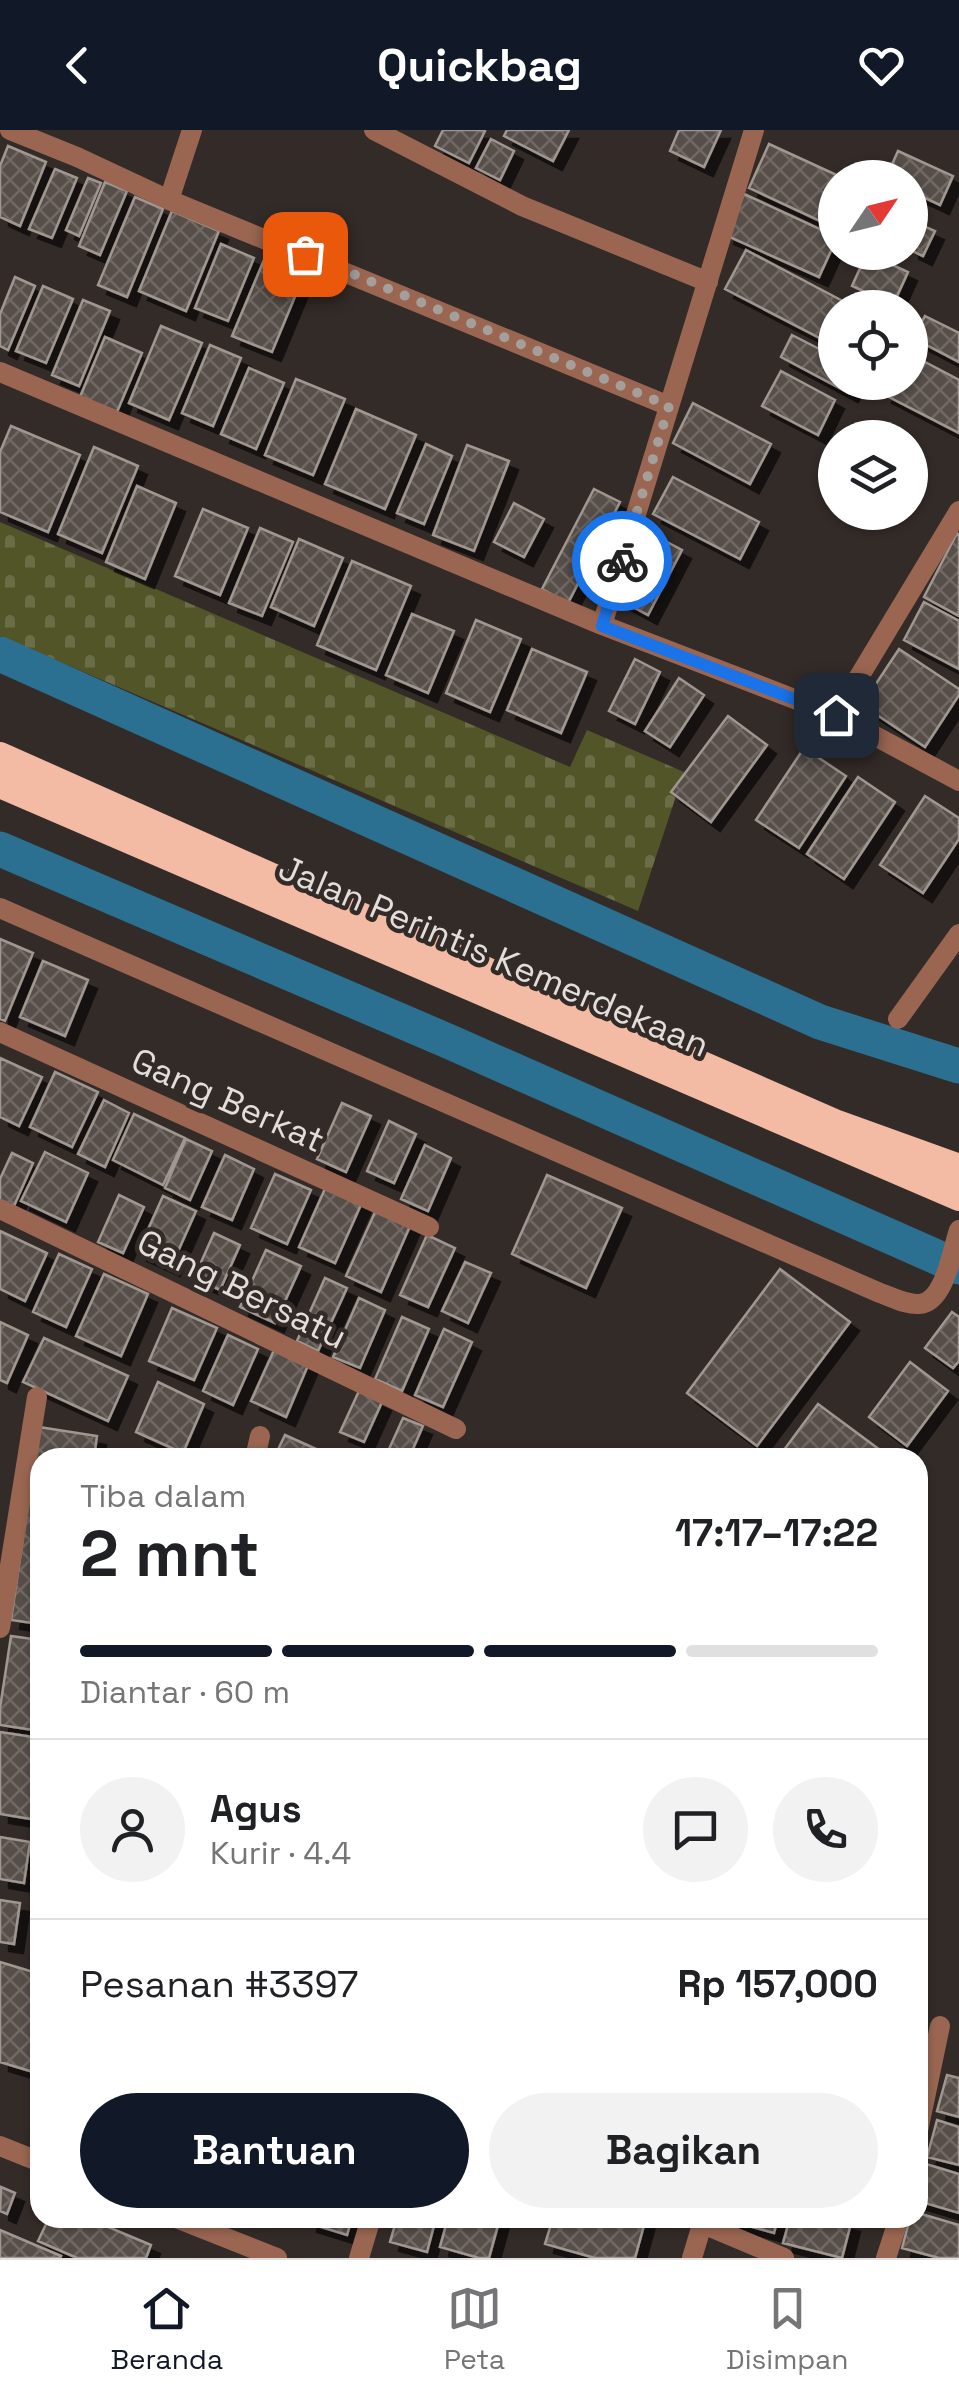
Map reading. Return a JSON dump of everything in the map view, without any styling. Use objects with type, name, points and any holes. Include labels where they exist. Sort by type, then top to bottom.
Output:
[{"type":"highway","name":"Jalan Perintis Kemerdekaan","points":[[0,756],[819,1116],[959,1168]]},
{"type":"highway","name":"Jalan Perintis Kemerdekaan","points":[[0,784],[959,1197]]},
{"type":"street","points":[[10,130],[169,200],[669,406]]},
{"type":"street","points":[[169,200],[192,130]]},
{"type":"street","points":[[374,130],[522,206],[708,282]]},
{"type":"street","points":[[602,626],[754,130]]},
{"type":"street","points":[[0,372],[602,626],[836,715],[959,781]]},
{"type":"street","points":[[836,715],[959,511]]},
{"type":"street","points":[[0,908],[880,1294],[916,1304],[932,1299],[942,1286],[959,1231]]},
{"type":"street","points":[[898,1019],[959,934]]},
{"type":"street","name":"Gang Berkat","points":[[0,1032],[429,1227]]},
{"type":"street","name":"Gang Bersatu","points":[[0,1209],[456,1429]]},
{"type":"street","points":[[0,1628],[4,1580],[37,1397]]},
{"type":"street","points":[[257,1448],[260,1436]]},
{"type":"street","points":[[928,2083],[940,2026]]},
{"type":"street","points":[[0,2146],[30,2158]]},
{"type":"street","points":[[201,2228],[277,2258]]},
{"type":"street","points":[[359,2258],[368,2228]]},
{"type":"street","points":[[692,2258],[702,2228]]},
{"type":"street","points":[[719,2228],[784,2258]]},
{"type":"street","points":[[886,2258],[896,2228]]},
{"type":"green space","points":[[0,522],[570,767],[587,730],[684,772],[638,911],[0,636]]},
{"type":"building","points":[[443,130],[485,131],[469,163],[435,146]]},
{"type":"building","points":[[507,130],[569,130],[553,161],[504,136]]},
{"type":"building","points":[[679,130],[721,130],[704,167],[670,151]]},
{"type":"building","points":[[491,139],[514,151],[500,180],[476,168]]},
{"type":"building","points":[[769,144],[818,167],[818,220],[749,188]]},
{"type":"building","points":[[8,146],[46,162],[20,226],[0,217],[0,166]]},
{"type":"building","points":[[898,151],[918,160],[894,160]]},
{"type":"building","points":[[928,165],[953,176],[940,205],[928,199]]},
{"type":"building","points":[[55,169],[77,178],[52,238],[29,229]]},
{"type":"building","points":[[88,178],[101,183],[79,236],[66,230]]},
{"type":"building","points":[[105,182],[127,191],[100,255],[79,246]]},
{"type":"building","points":[[744,194],[818,228],[818,270],[822,270],[819,277],[725,235]]},
{"type":"building","points":[[135,197],[163,209],[127,297],[98,285]]},
{"type":"building","points":[[172,211],[219,231],[186,311],[139,291]]},
{"type":"building","points":[[221,244],[254,258],[228,321],[195,308]]},
{"type":"building","points":[[746,250],[822,290],[818,290],[818,337],[725,289]]},
{"type":"building","points":[[267,253],[306,270],[272,352],[232,336]]},
{"type":"building","points":[[859,270],[908,272],[900,290],[861,290],[852,286]]},
{"type":"building","points":[[15,277],[35,286],[8,350],[0,346],[0,314]]},
{"type":"building","points":[[43,286],[73,299],[46,363],[16,351]]},
{"type":"building","points":[[83,300],[110,311],[79,386],[52,375]]},
{"type":"building","points":[[928,318],[959,333],[959,362],[928,346]]},
{"type":"building","points":[[161,326],[202,343],[169,420],[129,403]]},
{"type":"building","points":[[792,335],[818,348],[818,377],[781,357]]},
{"type":"building","points":[[105,337],[142,353],[117,412],[80,397]]},
{"type":"building","points":[[210,345],[241,358],[213,426],[182,413]]},
{"type":"building","points":[[928,364],[959,380],[959,433],[895,400],[928,400]]},
{"type":"building","points":[[249,368],[284,383],[256,449],[221,434]]},
{"type":"building","points":[[781,371],[818,391],[818,400],[835,400],[825,420],[818,420],[818,435],[762,406]]},
{"type":"building","points":[[296,379],[345,399],[313,475],[265,455]]},
{"type":"building","points":[[693,403],[771,444],[750,484],[673,443]]},
{"type":"building","points":[[356,409],[416,435],[385,509],[325,484]]},
{"type":"building","points":[[11,426],[80,455],[48,532],[0,512],[0,452]]},
{"type":"building","points":[[426,444],[452,456],[424,524],[397,513]]},
{"type":"building","points":[[467,445],[509,461],[474,551],[433,535]]},
{"type":"building","points":[[94,447],[138,466],[102,553],[58,534]]},
{"type":"building","points":[[673,477],[759,522],[740,559],[653,514]]},
{"type":"building","points":[[137,486],[176,503],[145,579],[106,562]]},
{"type":"building","points":[[594,489],[620,502],[568,603],[542,589]]},
{"type":"building","points":[[514,503],[544,519],[524,557],[494,542]]},
{"type":"building","points":[[203,509],[248,528],[220,595],[175,576]]},
{"type":"building","points":[[260,528],[293,542],[262,616],[229,603]]},
{"type":"building","points":[[652,534],[682,550],[648,615],[618,599]]},
{"type":"building","points":[[959,535],[959,616],[924,597]]},
{"type":"building","points":[[299,539],[343,558],[314,626],[271,607]]},
{"type":"building","points":[[352,561],[411,586],[376,670],[317,645]]},
{"type":"building","points":[[924,602],[959,621],[959,669],[904,640]]},
{"type":"building","points":[[412,614],[454,631],[428,693],[386,675]]},
{"type":"building","points":[[476,620],[521,639],[490,712],[446,693]]},
{"type":"building","points":[[532,649],[587,672],[561,733],[507,710]]},
{"type":"building","points":[[899,649],[959,689],[959,695],[925,747],[862,705]]},
{"type":"building","points":[[635,659],[660,672],[635,724],[609,711]]},
{"type":"building","points":[[679,678],[704,695],[670,747],[645,731]]},
{"type":"building","points":[[728,716],[767,745],[711,822],[671,792]]},
{"type":"building","points":[[804,748],[846,776],[799,848],[756,820]]},
{"type":"building","points":[[858,777],[895,802],[844,879],[807,854]]},
{"type":"building","points":[[925,796],[959,818],[959,839],[923,893],[880,865]]},
{"type":"building","points":[[0,939],[33,953],[5,1021],[0,1019]]},
{"type":"building","points":[[43,961],[88,980],[65,1036],[20,1017]]},
{"type":"building","points":[[0,1058],[42,1077],[19,1126],[0,1117]]},
{"type":"building","points":[[55,1072],[98,1092],[72,1147],[30,1127]]},
{"type":"building","points":[[104,1100],[129,1113],[105,1167],[78,1154]]},
{"type":"building","points":[[342,1103],[371,1116],[346,1172],[317,1159]]},
{"type":"building","points":[[134,1114],[185,1138],[163,1185],[113,1160]]},
{"type":"building","points":[[389,1121],[416,1134],[394,1183],[367,1171]]},
{"type":"building","points":[[186,1139],[212,1151],[190,1200],[165,1188]]},
{"type":"building","points":[[425,1145],[451,1158],[428,1211],[401,1199]]},
{"type":"building","points":[[45,1152],[88,1173],[66,1222],[21,1201]]},
{"type":"building","points":[[12,1153],[33,1163],[13,1208],[0,1202],[0,1179]]},
{"type":"building","points":[[225,1155],[254,1169],[232,1220],[202,1207]]},
{"type":"building","points":[[275,1174],[311,1190],[287,1244],[251,1228]]},
{"type":"building","points":[[547,1175],[622,1208],[586,1288],[512,1254]]},
{"type":"building","points":[[328,1182],[364,1198],[335,1263],[299,1247]]},
{"type":"building","points":[[119,1195],[144,1207],[123,1253],[98,1242]]},
{"type":"building","points":[[163,1196],[196,1211],[171,1267],[138,1252]]},
{"type":"building","points":[[376,1210],[410,1226],[381,1292],[346,1276]]},
{"type":"building","points":[[0,1231],[47,1253],[25,1301],[0,1289]]},
{"type":"building","points":[[214,1233],[240,1245],[220,1290],[194,1278]]},
{"type":"building","points":[[427,1235],[455,1248],[428,1307],[400,1295]]},
{"type":"building","points":[[266,1250],[301,1266],[275,1323],[240,1307]]},
{"type":"building","points":[[59,1254],[92,1269],[66,1327],[33,1312]]},
{"type":"building","points":[[465,1262],[491,1273],[468,1323],[442,1311]]},
{"type":"building","points":[[780,1269],[850,1322],[757,1446],[687,1393]]},
{"type":"building","points":[[104,1274],[148,1294],[121,1356],[76,1336]]},
{"type":"building","points":[[325,1278],[347,1288],[318,1351],[297,1341]]},
{"type":"building","points":[[359,1298],[385,1310],[360,1368],[333,1357]]},
{"type":"building","points":[[172,1308],[217,1328],[194,1380],[149,1361]]},
{"type":"building","points":[[952,1312],[959,1317],[959,1361],[953,1368],[925,1348]]},
{"type":"building","points":[[402,1317],[429,1329],[402,1391],[375,1379]]},
{"type":"building","points":[[0,1322],[28,1335],[7,1383],[0,1380]]},
{"type":"building","points":[[444,1329],[472,1342],[443,1407],[415,1395]]},
{"type":"building","points":[[228,1335],[258,1349],[233,1405],[203,1391]]},
{"type":"building","points":[[44,1338],[128,1376],[108,1421],[23,1382]]},
{"type":"building","points":[[275,1348],[309,1363],[286,1417],[251,1401]]},
{"type":"building","points":[[910,1362],[948,1391],[907,1446],[869,1417]]},
{"type":"building","points":[[158,1382],[204,1404],[185,1448],[172,1448],[136,1432]]},
{"type":"building","points":[[359,1391],[382,1402],[364,1442],[340,1432]]},
{"type":"building","points":[[818,1404],[877,1448],[785,1448]]},
{"type":"building","points":[[403,1418],[423,1426],[413,1448],[390,1448]]},
{"type":"building","points":[[39,1427],[97,1436],[95,1448],[36,1448]]},
{"type":"building","points":[[285,1435],[314,1448],[279,1448]]},
{"type":"building","points":[[30,1489],[30,1623],[11,1620]]},
{"type":"building","points":[[11,1636],[30,1639],[30,1730],[0,1725]]},
{"type":"building","points":[[0,1732],[30,1736],[30,1819],[0,1814]]},
{"type":"building","points":[[0,1837],[30,1842],[24,1883],[0,1879]]},
{"type":"building","points":[[0,1900],[20,1903],[14,1944],[0,1942]]},
{"type":"building","points":[[0,1962],[30,1971],[30,2071],[0,2062]]},
{"type":"building","points":[[947,2075],[959,2078],[959,2117],[937,2111]]},
{"type":"building","points":[[937,2120],[959,2127],[959,2165],[928,2157]]},
{"type":"building","points":[[928,2165],[959,2174],[959,2213],[928,2204]]},
{"type":"building","points":[[1,2187],[15,2193],[7,2214],[0,2211]]},
{"type":"building","points":[[928,2216],[959,2225],[959,2258],[939,2258],[902,2248],[907,2228],[928,2228]]},
{"type":"building","points":[[44,2228],[111,2228],[151,2245],[146,2258],[77,2258],[38,2241]]},
{"type":"building","points":[[324,2228],[349,2228],[347,2235]]},
{"type":"building","points":[[394,2228],[433,2228],[427,2252],[390,2242]]},
{"type":"building","points":[[445,2228],[497,2228],[489,2258],[440,2247]]},
{"type":"building","points":[[550,2228],[643,2228],[635,2258],[595,2258],[545,2244]]},
{"type":"building","points":[[787,2228],[850,2228],[842,2258],[783,2243]]},
{"type":"building","points":[[0,2230],[61,2256],[0,2258]]},
{"type":"waterway","points":[[0,654],[820,1022],[959,1066]]},
{"type":"waterway","points":[[0,849],[959,1267]]},
{"type":"way so far","points":[[305,254],[669,406],[622,561]]},
{"type":"route","points":[[622,561],[602,626],[836,715]]}]
